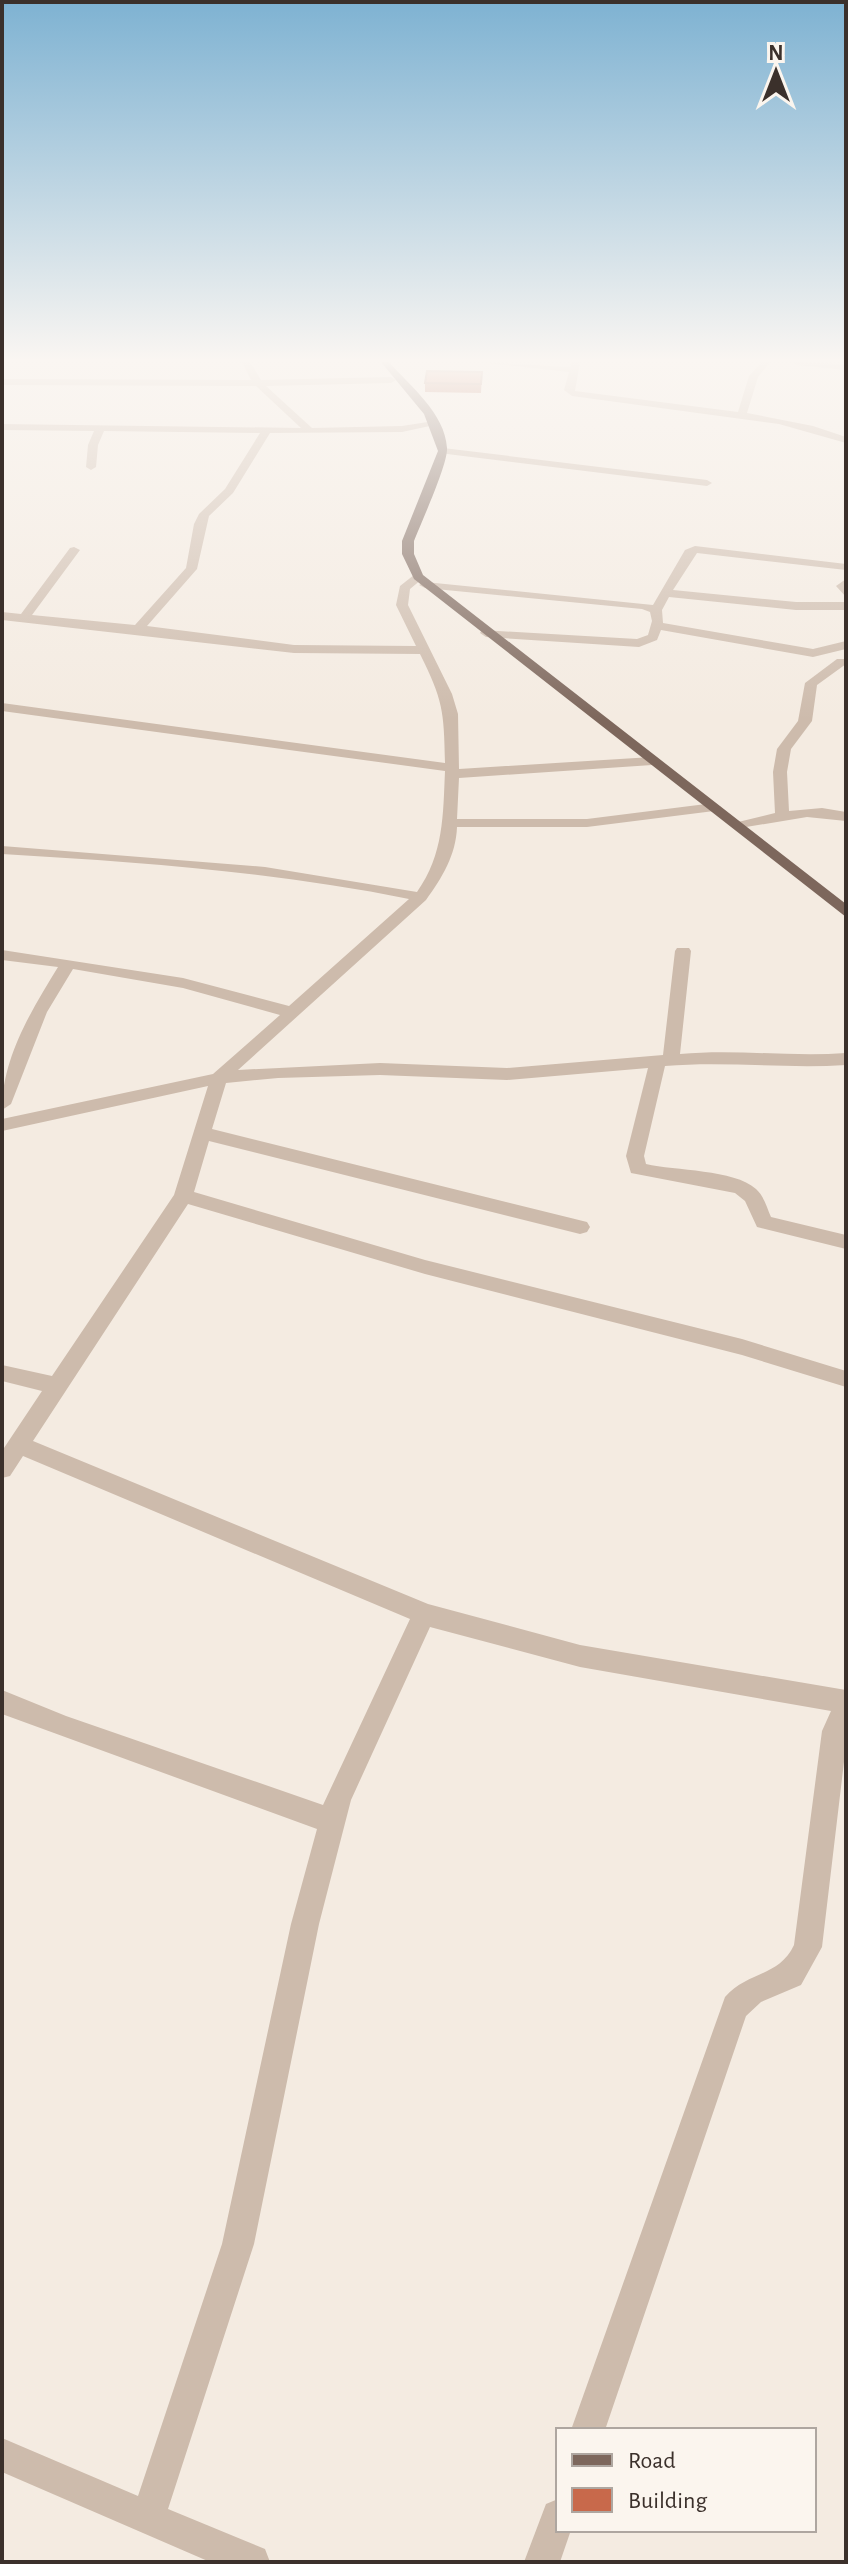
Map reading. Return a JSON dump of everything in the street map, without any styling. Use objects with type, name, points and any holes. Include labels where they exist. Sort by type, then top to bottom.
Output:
[{"type":"main road","points":[[431,482],[408,541],[408,554],[421,581],[846,912]]},
{"type":"street","points":[[138,629],[191,569],[204,514],[235,482]]},
{"type":"street","points":[[696,482],[707,483]]},
{"type":"street","points":[[486,633],[639,643],[653,637],[657,626],[656,610],[664,593],[689,552],[695,549],[846,567]]},
{"type":"street","points":[[24,618],[74,550]]},
{"type":"street","points":[[2,1469],[183,1196],[219,1078],[289,1012],[421,897],[443,859],[452,771],[451,714],[446,694],[402,605],[404,588],[421,581],[656,610]]},
{"type":"street","points":[[846,582],[842,586],[846,593]]},
{"type":"street","points":[[664,593],[796,606],[846,606]]},
{"type":"street","points":[[2,616],[294,649],[423,650]]},
{"type":"street","points":[[657,626],[813,653],[843,663]]},
{"type":"street","points":[[813,653],[846,645]]},
{"type":"street","points":[[782,816],[780,772],[784,749],[805,721],[811,683],[843,663]]},
{"type":"street","points":[[2,707],[452,771],[652,761]]},
{"type":"street","points":[[449,823],[587,823],[714,807]]},
{"type":"street","points":[[739,826],[782,816],[829,814],[846,817]]},
{"type":"street","points":[[2,850],[236,866],[366,885],[421,897]]},
{"type":"street","points":[[683,951],[664,1060],[634,1163],[654,1175],[735,1186],[750,1194],[764,1222],[846,1242]]},
{"type":"street","points":[[2,955],[213,988],[289,1012]]},
{"type":"street","points":[[2,1104],[39,1012],[68,964]]},
{"type":"street","points":[[2,1125],[76,1106],[219,1078],[344,1069],[507,1074],[709,1057],[802,1062],[846,1059]]},
{"type":"street","points":[[202,1133],[580,1227]]},
{"type":"street","points":[[183,1196],[425,1267],[742,1347],[846,1379]]},
{"type":"street","points":[[2,1373],[58,1386]]},
{"type":"street","points":[[20,1445],[424,1614],[531,1646],[846,1705],[835,1731],[808,1947],[794,1974],[779,1982],[750,1988],[735,2007],[589,2428]]},
{"type":"street","points":[[148,2517],[238,2244],[305,1924],[338,1798],[424,1614]]},
{"type":"street","points":[[2,1702],[64,1727],[332,1821]]},
{"type":"street","points":[[2,2455],[252,2562]]},
{"type":"street","points":[[542,2562],[556,2522]]}]
